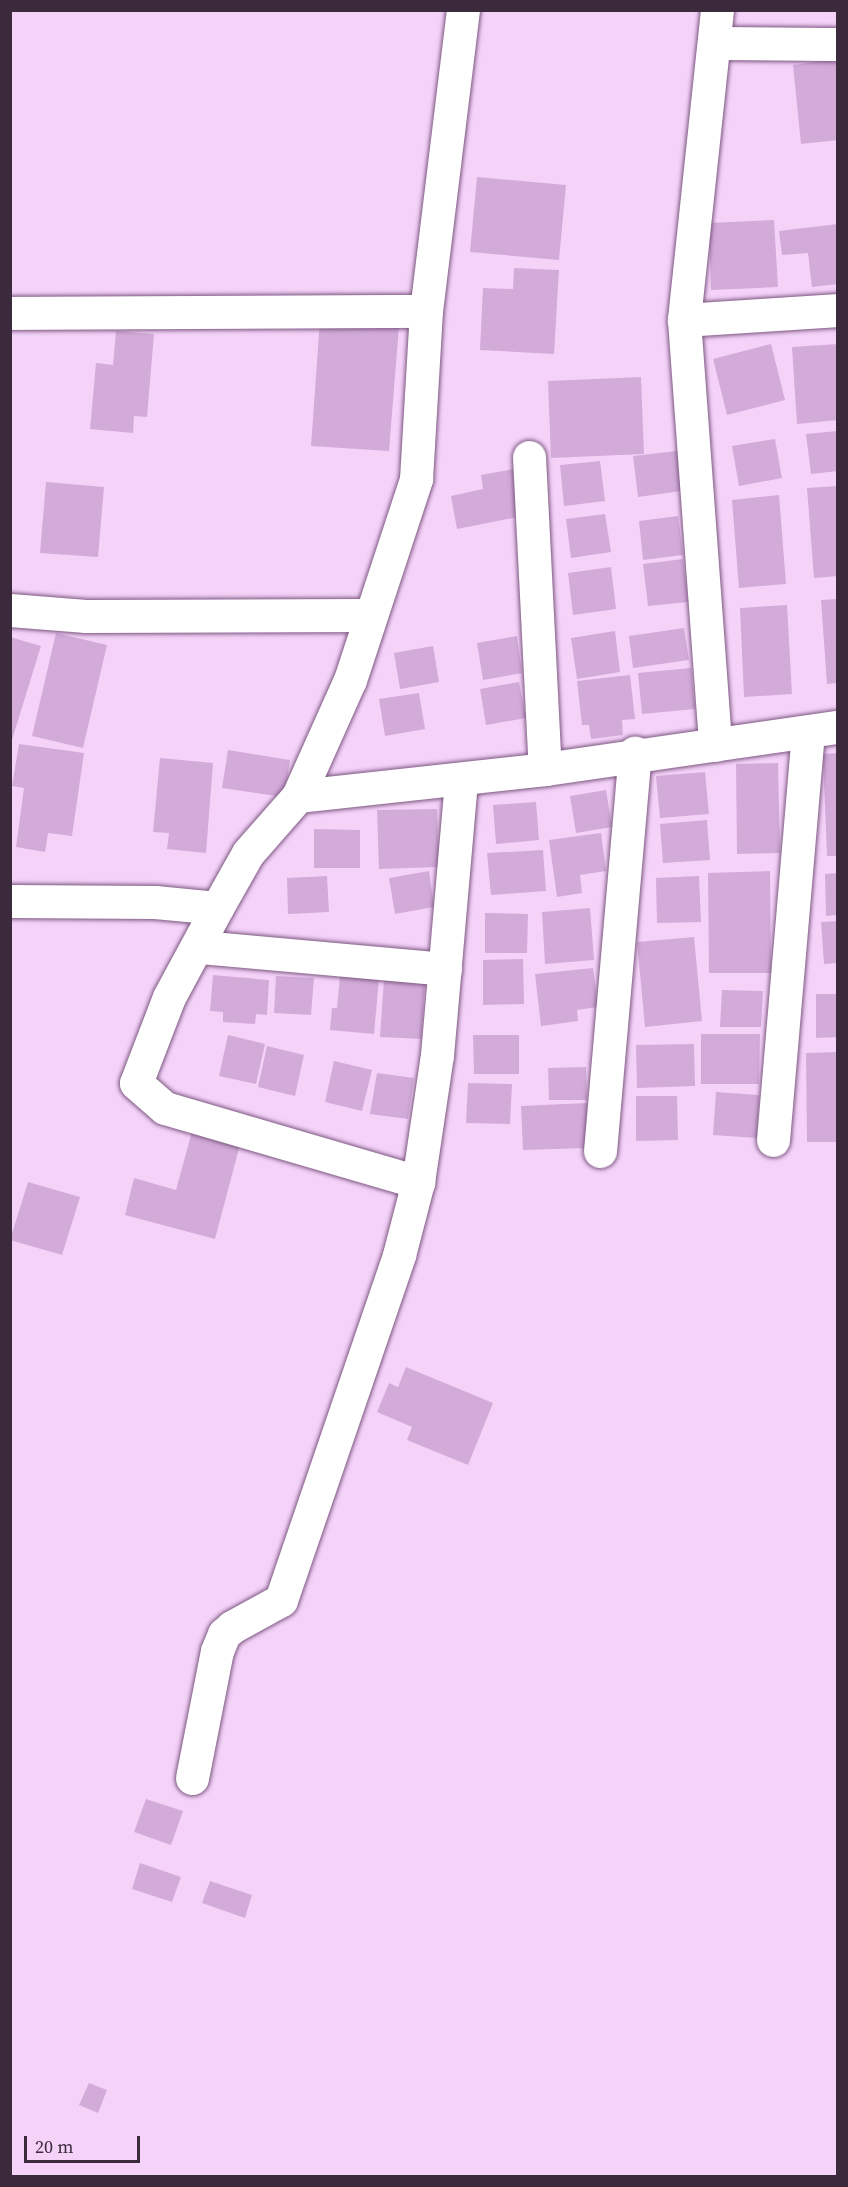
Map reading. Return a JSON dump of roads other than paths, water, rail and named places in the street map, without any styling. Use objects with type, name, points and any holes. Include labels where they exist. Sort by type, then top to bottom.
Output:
[{"type":"street","points":[[418,1182],[165,1108],[136,1083],[169,997],[200,946],[217,908],[248,853],[298,796],[350,680],[416,479],[426,311],[463,10]]},
{"type":"street","points":[[715,745],[684,320],[717,10]]},
{"type":"street","points":[[714,43],[837,44]]},
{"type":"street","points":[[684,320],[837,310]]},
{"type":"street","points":[[10,313],[426,311]]},
{"type":"street","points":[[529,457],[544,769]]},
{"type":"street","points":[[10,610],[86,616],[370,615]]},
{"type":"street","points":[[298,796],[461,780],[544,769],[635,753],[715,745],[823,729],[774,1140]]},
{"type":"street","points":[[600,1151],[635,753]]},
{"type":"street","points":[[192,1778],[217,1651],[224,1634],[232,1627],[280,1600],[399,1255],[418,1182],[445,969],[461,780]]},
{"type":"street","points":[[10,901],[155,902],[217,908]]},
{"type":"street","points":[[200,946],[445,969]]}]
